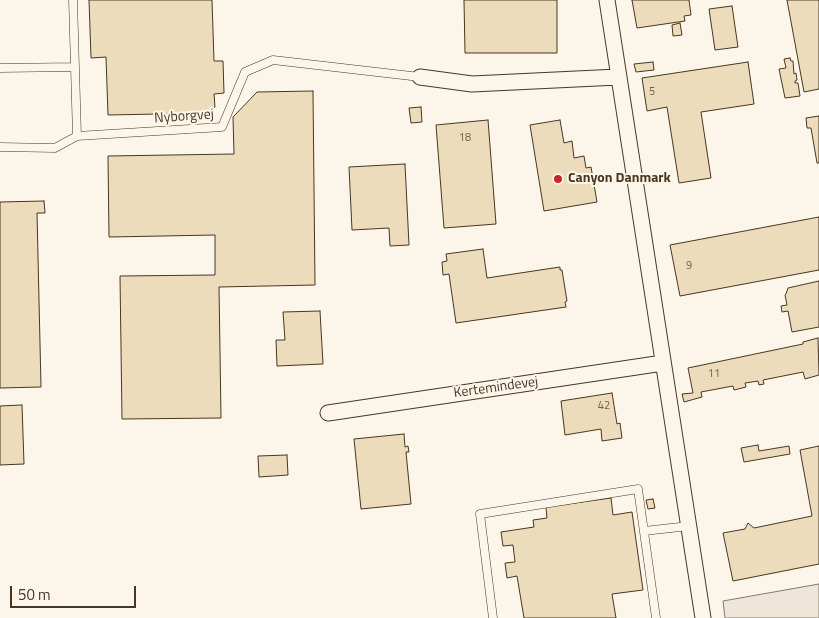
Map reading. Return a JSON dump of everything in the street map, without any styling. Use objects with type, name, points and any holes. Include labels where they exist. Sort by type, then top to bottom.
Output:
[{"type":"street","points":[[607,0],[703,618]]},
{"type":"street","points":[[420,78],[472,84],[618,77]]},
{"type":"street","name":"Kertemindevej","points":[[328,413],[663,363]]},
{"type":"lane","points":[[0,147],[55,148],[76,136],[73,0]]},
{"type":"lane","name":"Nyborgvej","points":[[76,136],[222,127],[245,72],[273,60],[420,78]]},
{"type":"lane","points":[[0,68],[75,68]]},
{"type":"lane","points":[[493,618],[480,514],[638,490],[656,618]]},
{"type":"lane","points":[[644,531],[688,526]]},
{"type":"shaded area","points":[[819,584],[819,618],[725,618],[723,601]]},
{"type":"building","points":[[89,0],[212,0],[214,61],[223,61],[224,93],[214,94],[215,107],[209,113],[108,115],[106,57],[91,58]]},
{"type":"building","points":[[464,0],[557,0],[557,53],[465,53]]},
{"type":"building","points":[[632,0],[689,0],[691,15],[684,16],[685,21],[637,28]]},
{"type":"building","points":[[787,0],[819,0],[819,89],[804,92]]},
{"type":"building","points":[[732,6],[738,47],[715,50],[709,9]]},
{"type":"building","points":[[680,23],[682,35],[673,36],[672,25]]},
{"type":"building","points":[[790,58],[793,61],[794,74],[796,73],[797,80],[795,83],[798,83],[800,96],[785,98],[779,69],[786,68],[784,59]]},
{"type":"building","points":[[653,62],[654,70],[636,72],[634,64]]},
{"type":"building","points":[[748,62],[754,104],[701,112],[711,178],[679,183],[667,107],[647,111],[642,78]]},
{"type":"building","points":[[313,91],[315,285],[219,287],[221,418],[122,419],[120,276],[215,275],[215,235],[109,237],[108,156],[234,154],[233,117],[257,92]]},
{"type":"building","points":[[421,107],[422,122],[411,123],[409,108]]},
{"type":"building","points":[[819,116],[819,163],[817,163],[811,128],[807,128],[806,118]]},
{"type":"building","points":[[488,120],[496,224],[444,228],[436,125]]},
{"type":"building","points":[[560,120],[564,143],[572,141],[574,158],[584,156],[586,168],[591,167],[597,202],[544,211],[530,125]]},
{"type":"building","points":[[405,164],[409,245],[390,246],[389,228],[352,230],[349,167]]},
{"type":"building","points":[[44,201],[45,213],[37,213],[41,387],[0,388],[0,202]]},
{"type":"building","points":[[819,217],[819,270],[680,296],[670,245]]},
{"type":"building","points":[[483,249],[487,278],[560,267],[567,301],[565,302],[566,307],[456,323],[449,274],[443,275],[442,262],[447,261],[446,254]]},
{"type":"building","points":[[819,281],[819,327],[792,332],[788,311],[782,312],[781,306],[787,305],[785,295],[788,288]]},
{"type":"building","points":[[320,311],[323,364],[277,366],[276,340],[285,340],[283,312]]},
{"type":"building","points":[[818,338],[819,375],[805,379],[803,372],[763,380],[764,384],[759,385],[758,381],[745,383],[746,387],[734,390],[733,386],[701,392],[702,397],[684,402],[682,394],[693,393],[688,368],[803,344],[803,342]]},
{"type":"building","points":[[612,393],[617,424],[620,423],[622,438],[602,441],[601,429],[565,435],[561,401]]},
{"type":"building","points":[[22,405],[24,464],[0,465],[0,406]]},
{"type":"building","points":[[404,434],[405,447],[408,446],[409,452],[406,452],[411,504],[361,509],[354,439]]},
{"type":"building","points":[[758,445],[759,451],[789,446],[790,454],[744,462],[741,448]]},
{"type":"building","points":[[819,446],[819,564],[733,581],[723,533],[745,529],[748,523],[754,528],[812,516],[800,450]]},
{"type":"building","points":[[287,455],[288,475],[259,477],[258,456]]},
{"type":"building","points":[[611,498],[613,515],[632,512],[643,590],[612,594],[616,618],[524,618],[517,576],[507,578],[505,563],[515,562],[513,545],[503,546],[501,532],[534,527],[533,520],[547,518],[546,507]]},
{"type":"building","points":[[653,499],[655,508],[648,509],[646,500]]},
{"type":"place","name":"Canyon Danmark","points":[[558,179]]}]
